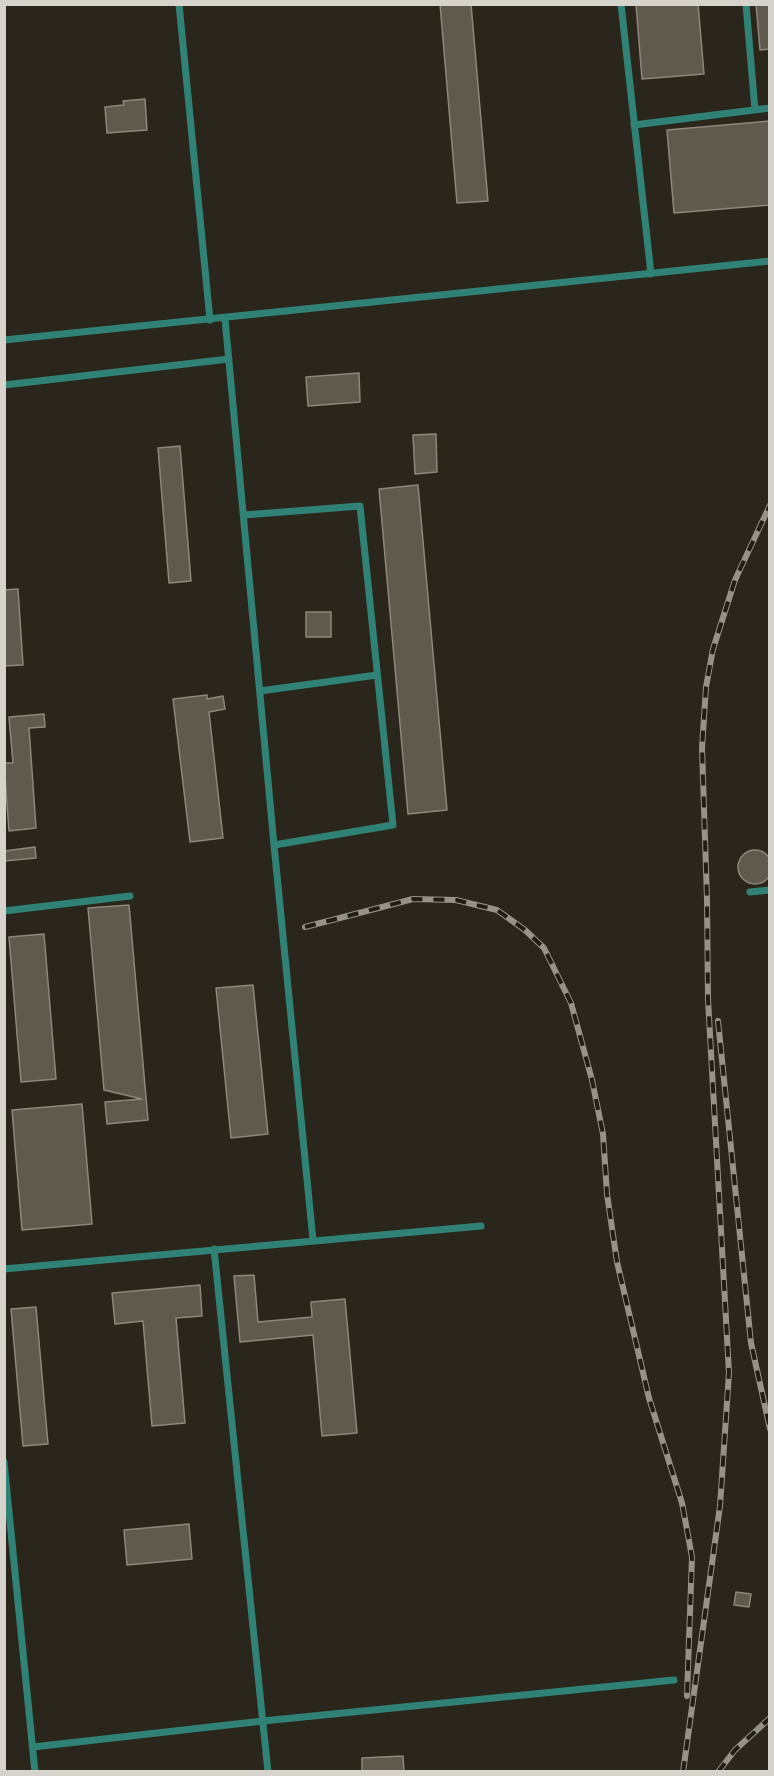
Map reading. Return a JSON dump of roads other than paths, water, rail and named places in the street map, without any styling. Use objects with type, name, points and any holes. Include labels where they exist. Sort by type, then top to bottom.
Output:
[{"type":"lane","points":[[179,4],[210,320]]},
{"type":"lane","points":[[621,4],[651,274]]},
{"type":"lane","points":[[746,4],[755,110]]},
{"type":"lane","points":[[634,125],[770,108]]},
{"type":"lane","points":[[4,340],[770,261]]},
{"type":"lane","points":[[225,318],[273,845],[313,1240]]},
{"type":"lane","points":[[4,385],[229,359]]},
{"type":"lane","points":[[244,515],[360,506],[393,825],[273,845]]},
{"type":"lane","points":[[260,691],[377,675]]},
{"type":"lane","points":[[750,892],[770,890]]},
{"type":"lane","points":[[4,911],[130,896]]},
{"type":"lane","points":[[4,1269],[214,1248],[481,1226]]},
{"type":"lane","points":[[214,1248],[268,1772]]},
{"type":"lane","points":[[4,1462],[35,1772]]},
{"type":"lane","points":[[33,1747],[263,1721],[674,1680]]},
{"type":"railway","points":[[683,1772],[720,1506],[729,1373],[708,999],[702,748],[706,687],[713,649],[735,580],[770,505]]},
{"type":"railway","points":[[305,927],[413,899],[456,900],[497,910],[525,930],[544,948],[571,1003],[592,1080],[603,1134],[607,1194],[617,1262],[649,1398],[682,1503],[692,1557],[687,1696]]},
{"type":"railway","points":[[718,1021],[751,1343],[770,1429]]},
{"type":"railway","points":[[718,1772],[735,1750],[770,1718]]}]
